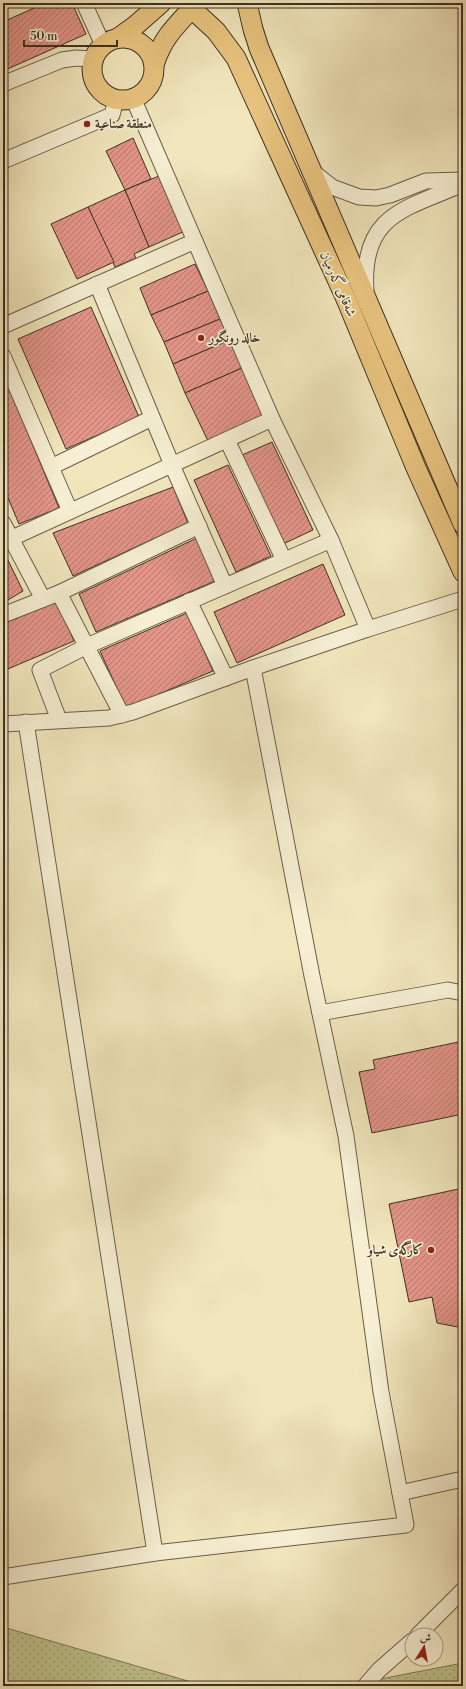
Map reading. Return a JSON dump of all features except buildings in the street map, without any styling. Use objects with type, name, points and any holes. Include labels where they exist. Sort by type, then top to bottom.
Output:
[{"type":"main road","points":[[105,48],[130,39],[142,44],[152,57],[154,65],[154,74],[147,89],[140,94],[124,98],[108,96],[96,84],[92,72],[105,48],[136,25],[161,3]]},
{"type":"main road","name":"شەقامی گەرمیان","points":[[248,3],[253,29],[259,48],[463,524]]},
{"type":"main road","points":[[154,65],[159,49],[166,37],[195,6]]},
{"type":"main road","name":"شەقامی گەرمیان","points":[[195,6],[227,44],[236,58],[346,300],[408,452],[463,572]]},
{"type":"main road","points":[[251,91],[274,82]]},
{"type":"main road","points":[[408,452],[428,444]]},
{"type":"street","points":[[3,84],[62,60],[76,58],[105,48],[84,3]]},
{"type":"street","points":[[3,161],[112,115],[124,98],[194,240],[272,419],[331,540],[368,629]]},
{"type":"street","points":[[313,172],[332,188],[360,197],[376,198],[390,196],[426,180],[463,180]]},
{"type":"street","points":[[367,297],[365,271],[367,256],[373,239],[385,223],[395,214],[407,207],[463,184]]},
{"type":"street","points":[[3,326],[194,240]]},
{"type":"street","points":[[97,284],[152,418],[225,586]]},
{"type":"street","points":[[4,359],[70,511]]},
{"type":"street","points":[[51,467],[152,418]]},
{"type":"street","points":[[10,539],[272,419]]},
{"type":"street","points":[[227,440],[284,560]]},
{"type":"street","points":[[3,523],[10,539],[43,599]]},
{"type":"street","points":[[3,615],[59,593],[199,526]]},
{"type":"street","points":[[59,720],[40,670],[87,646],[331,540]]},
{"type":"street","points":[[59,593],[122,714]]},
{"type":"street","points":[[3,724],[109,718],[368,629],[463,599]]},
{"type":"street","points":[[189,601],[226,678]]},
{"type":"street","points":[[3,1577],[155,1554],[406,1525],[381,1392],[346,1136],[310,968],[253,668]]},
{"type":"street","points":[[26,722],[155,1554]]},
{"type":"street","points":[[320,1013],[448,990],[463,993]]},
{"type":"street","points":[[400,1493],[463,1479]]},
{"type":"street","points":[[426,1627],[463,1590]]},
{"type":"street","points":[[364,1686],[379,1670],[404,1648]]},
{"type":"green space","points":[[3,1627],[205,1686],[3,1686]]},
{"type":"green space","points":[[463,1663],[463,1686],[344,1686],[444,1667]]},
{"type":"place","name":"منطقة صناعية","points":[[87,124]]},
{"type":"place","name":"خالد رونگور","points":[[201,338]]},
{"type":"place","name":"کارگەی شیاو","points":[[431,1250]]}]
